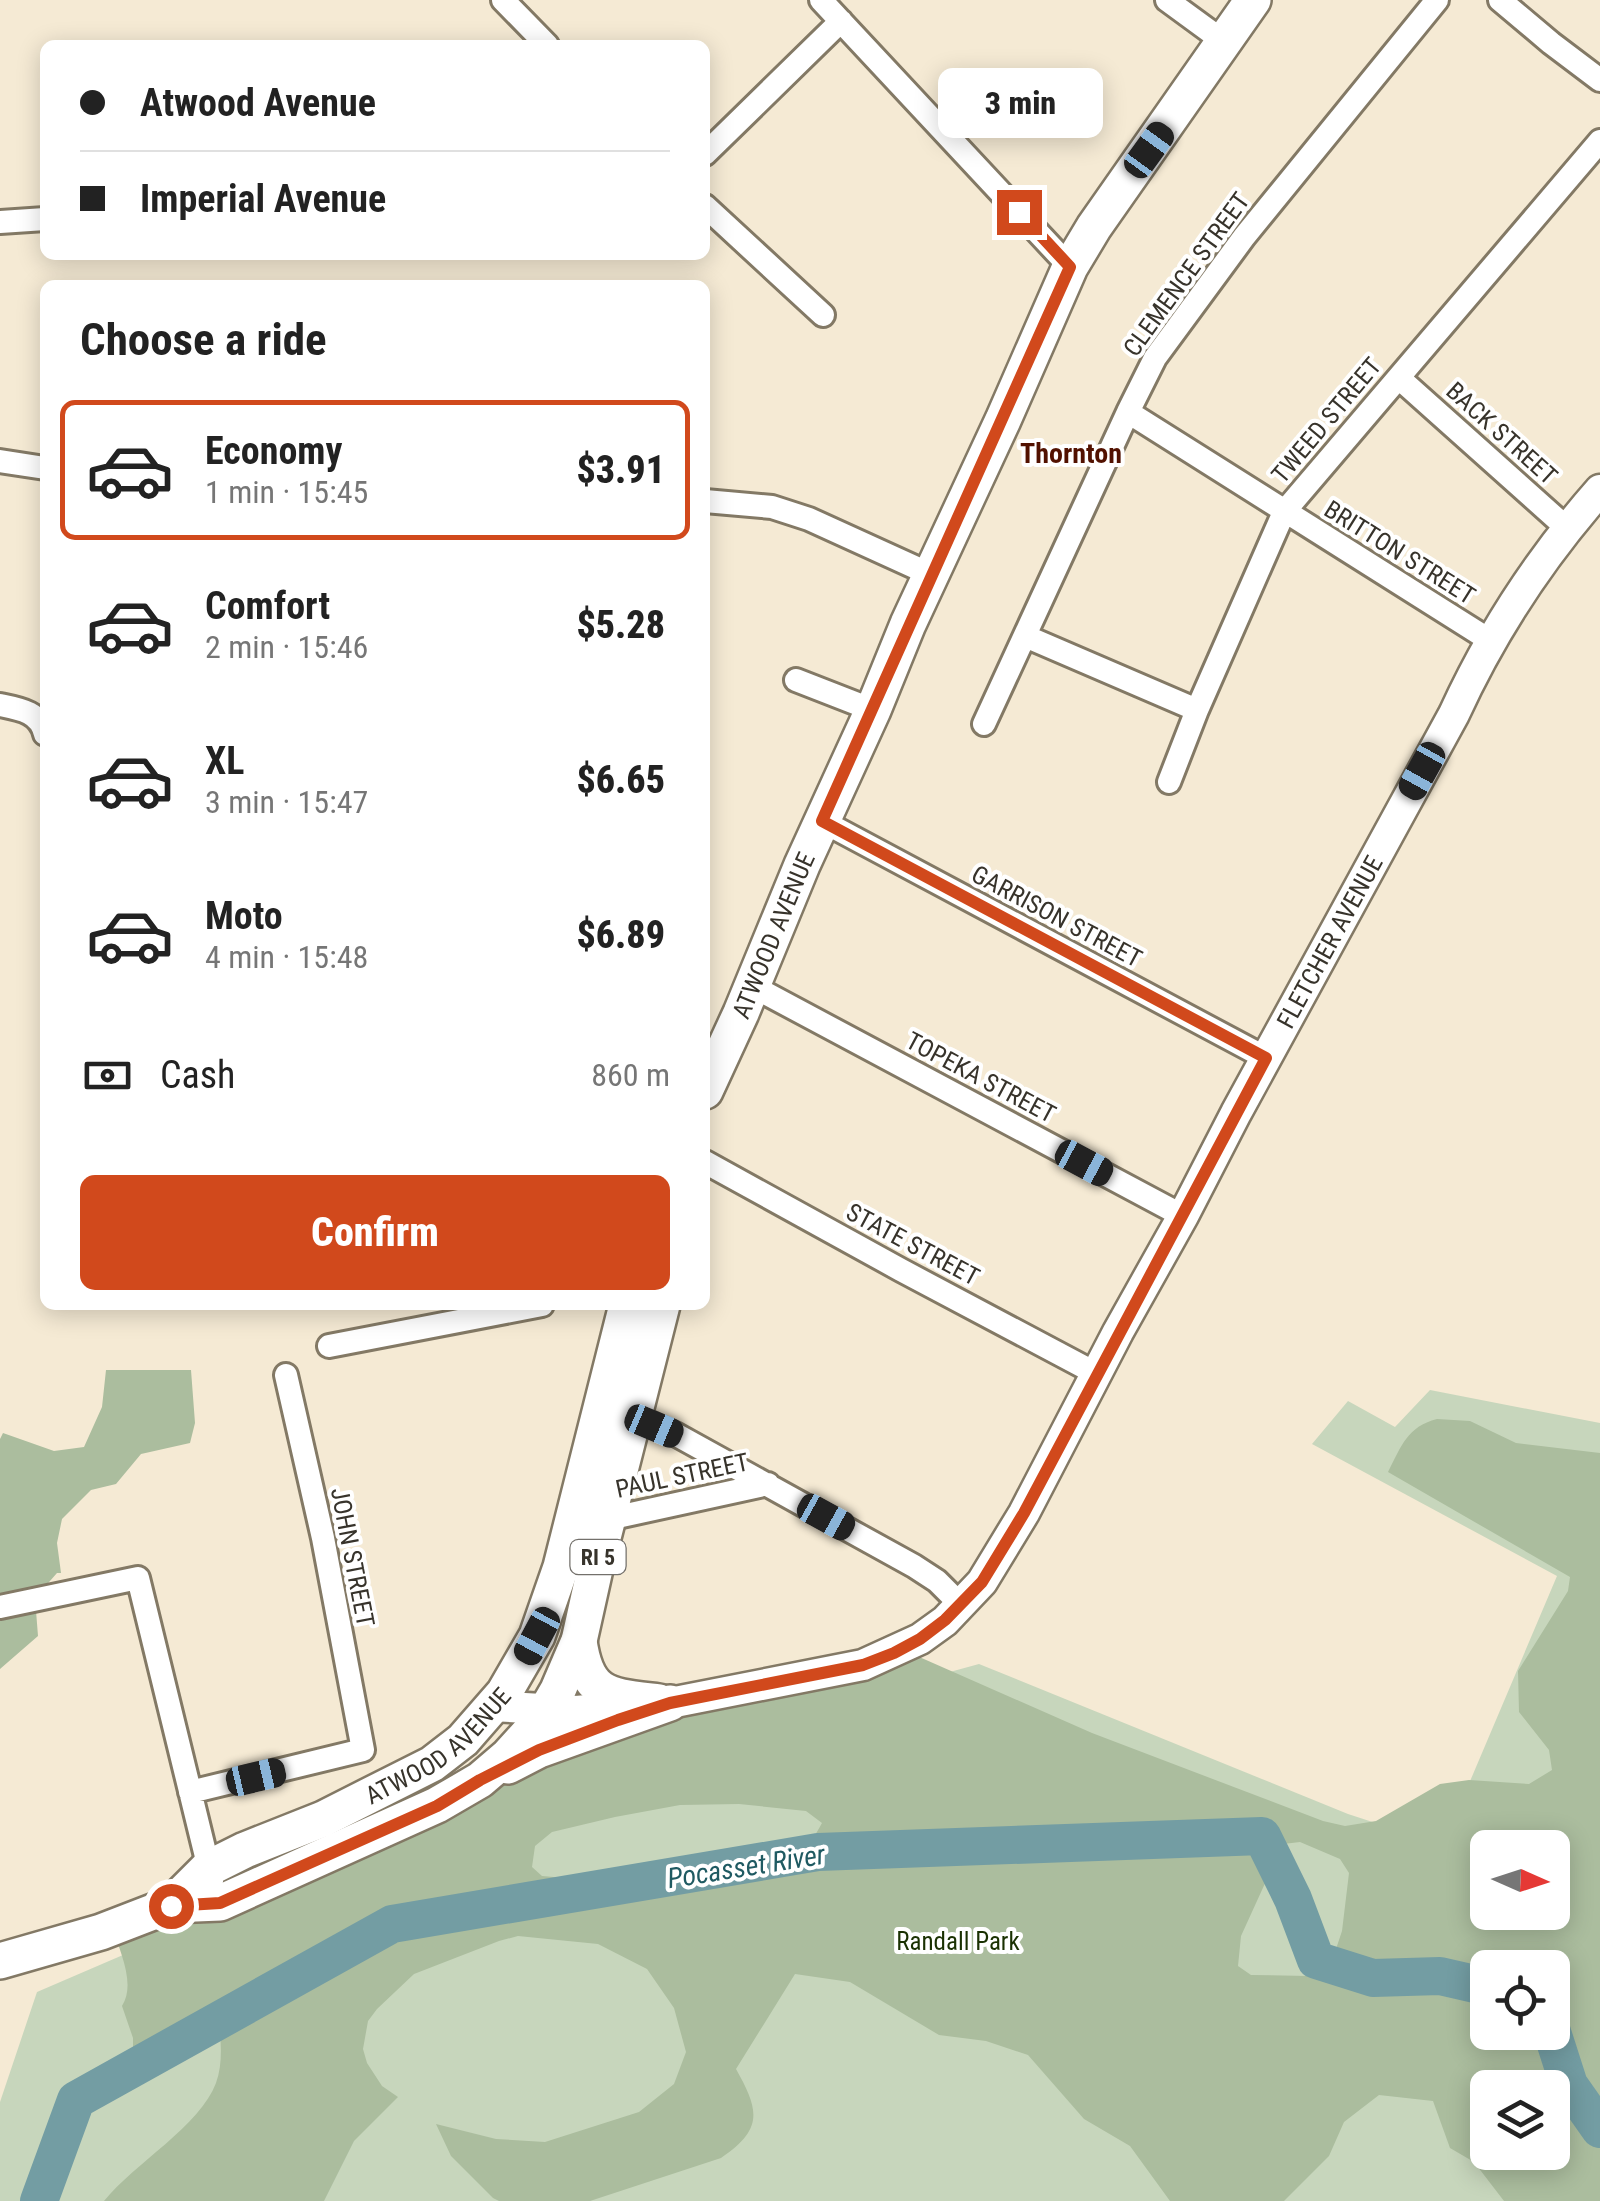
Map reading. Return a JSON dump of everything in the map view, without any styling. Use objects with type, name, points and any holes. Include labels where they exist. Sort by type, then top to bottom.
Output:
[{"type":"main road","name":"ATWOOD AVENUE","points":[[710,1082],[908,624],[1070,267],[1253,0]]},
{"type":"main road","name":"ATWOOD AVENUE","points":[[171,1906],[207,1868],[323,1819],[420,1771],[462,1740],[513,1680],[537,1636],[555,1584],[627,1310]]},
{"type":"main road","name":"ATWOOD AVENUE","points":[[0,1960],[102,1932],[171,1906],[220,1903],[437,1806],[480,1780],[508,1756],[547,1709],[579,1641],[661,1310]]},
{"type":"main road","points":[[579,1641],[590,1680],[606,1693],[670,1703]]},
{"type":"main road","points":[[480,1780],[539,1750],[670,1703]]},
{"type":"street","points":[[503,0],[542,40]]},
{"type":"street","points":[[821,0],[1070,267]]},
{"type":"street","points":[[1166,0],[1223,41]]},
{"type":"street","name":"CLEMENCE STREET","points":[[984,724],[1155,358],[1244,236],[1437,0]]},
{"type":"street","points":[[1500,0],[1600,80]]},
{"type":"street","points":[[710,149],[841,21]]},
{"type":"street","name":"TWEED STREET","points":[[1170,782],[1197,710],[1284,512],[1600,140]]},
{"type":"street","points":[[710,211],[823,315]]},
{"type":"street","points":[[0,222],[40,219]]},
{"type":"street","name":"BACK STREET","points":[[1399,378],[1569,530]]},
{"type":"street","name":"BRITTON STREET","points":[[1128,412],[1491,641]]},
{"type":"street","points":[[0,460],[40,467]]},
{"type":"street","name":"FLETCHER AVENUE","points":[[493,1706],[576,1711],[670,1703],[863,1665],[920,1639],[982,1582],[1024,1513],[1454,714],[1475,668],[1505,616],[1600,490]]},
{"type":"street","points":[[710,501],[761,506],[809,519],[932,574]]},
{"type":"street","points":[[1025,636],[1197,710]]},
{"type":"street","points":[[796,680],[873,710]]},
{"type":"street","points":[[0,705],[29,712],[40,721]]},
{"type":"street","name":"GARRISON STREET","points":[[822,821],[1266,1058]]},
{"type":"street","name":"TOPEKA STREET","points":[[752,986],[1183,1216]]},
{"type":"street","name":"STATE STREET","points":[[710,1165],[1096,1374]]},
{"type":"street","points":[[329,1346],[516,1310]]},
{"type":"street","name":"JOHN STREET","points":[[286,1375],[323,1538],[362,1750]]},
{"type":"street","points":[[634,1416],[675,1434],[914,1566],[960,1604]]},
{"type":"street","name":"PAUL STREET","points":[[608,1519],[768,1484]]},
{"type":"street","points":[[0,1607],[138,1578],[207,1868],[220,1903]]},
{"type":"street","name":"ATWOOD AVENUE","points":[[190,1792],[362,1750]]},
{"type":"green space","points":[[106,1370],[191,1370],[195,1423],[190,1443],[141,1454],[116,1484],[91,1490],[62,1519],[57,1543],[61,1573],[35,1598],[38,1636],[0,1669],[0,1439],[3,1433],[54,1451],[84,1447],[102,1407]]},
{"type":"green space","name":"Randall Park","points":[[1430,1390],[1600,1423],[1600,2201],[0,2201],[0,2102],[37,1992],[625,1739],[789,1716],[979,1664],[1348,1814],[1443,1845],[1557,1576],[1312,1444],[1348,1401],[1395,1427]]},
{"type":"green space","name":"Randall Park","points":[[1437,1419],[1470,1421],[1516,1443],[1600,1453],[1600,2201],[1504,2201],[1480,2170],[1570,2170],[1570,2070],[1470,2070],[1470,2160],[1450,2148],[1433,2101],[1379,2095],[1344,2122],[1329,2156],[1284,2201],[1170,2201],[1130,2146],[1084,2119],[1028,2055],[986,2041],[939,2035],[850,1982],[795,1974],[736,2069],[749,2096],[753,2118],[745,2138],[735,2148],[721,2158],[590,2201],[499,2201],[451,2156],[436,2124],[496,2139],[545,2142],[639,2112],[674,2084],[686,2052],[674,2008],[647,1969],[598,1944],[518,1936],[414,1974],[368,2021],[363,2049],[367,2063],[382,2086],[398,2097],[354,2141],[324,2201],[104,2201],[182,2129],[208,2099],[216,2083],[221,2053],[219,2022],[210,2019],[133,2059],[133,2038],[122,2006],[127,1978],[113,1929],[309,1845],[606,1727],[908,1652],[1092,1733],[1345,1826],[1376,1821],[1440,1784],[1469,1780],[1529,1784],[1552,1770],[1549,1750],[1519,1712],[1518,1671],[1568,1591],[1570,1577],[1388,1472],[1406,1438]],"holes":[[[739,1804],[806,1811],[822,1823],[798,1857],[761,1876],[600,1881],[542,1876],[532,1867],[535,1846],[552,1832],[680,1805]],[[1300,1842],[1340,1859],[1349,1873],[1342,1931],[1332,1961],[1308,1976],[1251,1975],[1238,1966],[1241,1936],[1283,1844]]]},
{"type":"waterway","name":"Pocasset River","points":[[39,2201],[76,2100],[392,1924],[818,1852],[1262,1836],[1293,1899],[1316,1960],[1373,1978],[1440,1976],[1470,1983]]},
{"type":"waterway","name":"Pocasset River","points":[[1558,2050],[1569,2085],[1600,2129]]},
{"type":"district","name":"Thornton","points":[[1071,453]]},
{"type":"route","points":[[171,1906],[220,1903],[437,1806],[539,1750],[593,1730],[670,1703],[863,1665],[920,1639],[945,1620],[982,1582],[1024,1513],[1266,1058],[822,821],[1070,267],[1019,212]]}]
